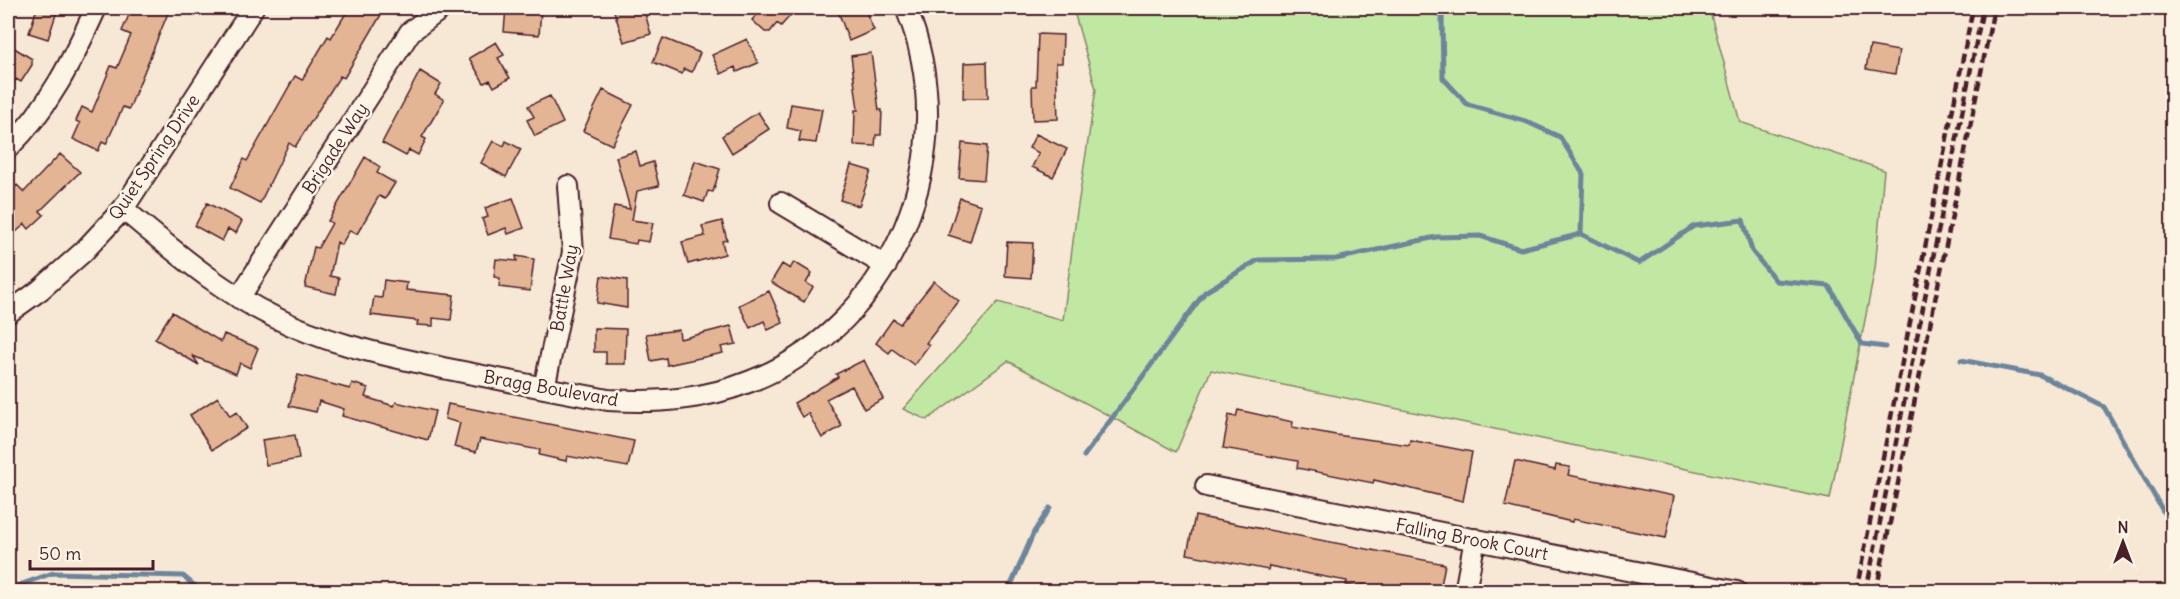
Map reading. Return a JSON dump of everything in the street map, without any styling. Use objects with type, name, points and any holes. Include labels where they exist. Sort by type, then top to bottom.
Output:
[{"type":"street","points":[[8,148],[44,107],[56,89],[76,53],[96,8]]},
{"type":"street","name":"Quiet Spring Drive","points":[[8,313],[40,290],[83,252],[123,209],[253,8]]},
{"type":"street","name":"Brigade Way","points":[[239,298],[410,32],[442,8]]},
{"type":"street","name":"Bragg Boulevard","points":[[123,209],[189,262],[239,298],[273,317],[332,341],[375,353],[608,400],[647,402],[686,400],[752,381],[784,365],[828,335],[870,290],[899,244],[913,209],[928,139],[926,80],[920,49],[906,8]]},
{"type":"street","name":"Battle Way","points":[[544,388],[573,252],[568,186]]},
{"type":"street","points":[[781,203],[886,266]]},
{"type":"street","name":"Falling Brook Court","points":[[1206,486],[1476,539],[1667,585],[1737,591]]},
{"type":"street","points":[[1465,591],[1476,539]]},
{"type":"green space","points":[[1073,8],[1709,8],[1740,122],[1884,170],[1875,269],[1830,499],[1211,370],[1176,452],[1008,361],[927,420],[903,409],[998,302],[1063,320],[1096,89]]},
{"type":"building","points":[[37,8],[58,8],[48,39],[29,33]]},
{"type":"building","points":[[132,8],[170,8],[129,109],[123,107],[106,144],[102,142],[98,151],[73,139],[80,123],[76,121],[82,107],[92,112],[111,66],[117,68],[131,35],[122,31]]},
{"type":"building","points":[[349,8],[385,8],[344,78],[340,76],[295,147],[289,143],[260,203],[230,188],[244,159],[247,161],[295,76],[302,80],[328,36],[331,38]]},
{"type":"building","points":[[506,8],[541,10],[539,35],[504,32]]},
{"type":"building","points":[[613,8],[635,8],[636,13],[644,10],[651,34],[624,42]]},
{"type":"building","points":[[763,8],[797,8],[781,26],[777,23],[770,32],[765,32],[752,20]]},
{"type":"building","points":[[837,8],[864,8],[874,30],[849,41]]},
{"type":"building","points":[[1038,34],[1063,35],[1062,63],[1056,63],[1058,119],[1033,120],[1032,86],[1036,86]]},
{"type":"building","points":[[663,38],[700,53],[692,72],[684,69],[682,74],[653,62]]},
{"type":"building","points":[[747,39],[758,63],[737,72],[735,67],[721,74],[712,55]]},
{"type":"building","points":[[496,42],[504,55],[498,58],[510,78],[494,87],[490,80],[484,83],[469,58]]},
{"type":"building","points":[[8,44],[32,59],[32,65],[21,82],[16,79],[8,93]]},
{"type":"building","points":[[1870,46],[1899,51],[1895,74],[1866,69]]},
{"type":"building","points":[[871,53],[879,110],[882,110],[881,135],[876,135],[875,146],[854,145],[855,110],[858,110],[851,56]]},
{"type":"building","points":[[987,62],[988,98],[963,98],[964,63]]},
{"type":"building","points":[[420,71],[441,84],[435,94],[444,100],[422,137],[426,139],[418,155],[409,150],[406,156],[382,143]]},
{"type":"building","points":[[603,90],[633,105],[612,145],[583,131]]},
{"type":"building","points":[[550,96],[563,123],[535,136],[527,120],[534,117],[528,106]]},
{"type":"building","points":[[791,104],[822,109],[816,143],[799,141],[801,131],[787,128]]},
{"type":"building","points":[[758,112],[769,129],[732,153],[722,136]]},
{"type":"building","points":[[1036,134],[1067,149],[1053,177],[1032,167],[1039,153],[1029,148]]},
{"type":"building","points":[[493,141],[504,146],[506,141],[521,149],[506,177],[481,163]]},
{"type":"building","points":[[962,143],[987,146],[984,180],[959,178]]},
{"type":"building","points":[[636,151],[640,166],[653,162],[659,186],[637,191],[632,220],[653,223],[649,242],[637,240],[636,244],[608,239],[614,206],[630,209],[616,157]]},
{"type":"building","points":[[60,154],[80,172],[40,211],[44,215],[29,229],[25,224],[16,232],[8,223],[8,194],[17,185],[24,192]]},
{"type":"building","points":[[365,157],[380,167],[377,173],[395,183],[385,199],[379,196],[357,234],[350,230],[341,245],[337,242],[330,276],[339,278],[336,294],[305,287],[314,247],[318,248],[332,223],[328,221]]},
{"type":"building","points":[[695,161],[720,169],[713,192],[708,191],[704,202],[684,195]]},
{"type":"building","points":[[851,165],[871,171],[859,206],[840,200]]},
{"type":"building","points":[[513,198],[524,228],[508,234],[506,228],[488,235],[482,219],[488,217],[485,208]]},
{"type":"building","points":[[960,198],[981,205],[970,242],[948,235]]},
{"type":"building","points":[[207,203],[242,221],[236,233],[228,229],[222,241],[195,226]]},
{"type":"building","points":[[722,221],[727,240],[722,241],[725,254],[688,264],[682,242],[705,236],[702,226]]},
{"type":"building","points":[[1007,242],[1033,243],[1031,278],[1005,276]]},
{"type":"building","points":[[516,256],[534,259],[530,291],[499,287],[500,278],[494,277],[496,259],[517,261]]},
{"type":"building","points":[[794,262],[812,273],[806,283],[813,287],[804,302],[771,282],[782,264],[790,269]]},
{"type":"building","points":[[601,276],[627,280],[627,308],[597,303]]},
{"type":"building","points":[[384,280],[407,283],[406,290],[454,295],[451,320],[433,318],[433,326],[417,325],[418,321],[371,315],[374,297],[382,298]]},
{"type":"building","points":[[934,281],[959,301],[926,343],[929,345],[914,365],[892,349],[889,353],[876,343],[893,319],[900,324]]},
{"type":"building","points":[[769,291],[783,323],[768,330],[764,321],[750,328],[739,305]]},
{"type":"building","points":[[172,312],[221,342],[224,334],[258,348],[250,368],[240,363],[236,374],[193,356],[199,365],[155,339]]},
{"type":"building","points":[[731,326],[736,344],[721,347],[723,353],[667,365],[666,358],[651,361],[646,334],[679,330],[680,339]]},
{"type":"building","points":[[594,328],[626,329],[625,364],[606,364],[606,352],[594,352]]},
{"type":"building","points":[[864,360],[883,399],[864,409],[852,386],[826,399],[842,426],[822,438],[808,413],[802,417],[794,403],[838,377],[836,374]]},
{"type":"building","points":[[298,375],[350,389],[352,383],[368,388],[365,397],[394,406],[396,402],[435,411],[428,440],[342,416],[344,409],[319,401],[316,412],[289,406]]},
{"type":"building","points":[[218,397],[230,416],[237,412],[247,428],[212,450],[190,415]]},
{"type":"building","points":[[448,404],[634,441],[628,467],[567,456],[566,461],[539,455],[540,450],[480,439],[476,452],[454,447],[460,423],[445,419]]},
{"type":"building","points":[[1238,410],[1293,422],[1292,427],[1336,435],[1409,445],[1410,440],[1472,452],[1463,501],[1374,480],[1373,483],[1297,468],[1298,461],[1223,448],[1229,415],[1236,417]]},
{"type":"building","points":[[295,435],[299,459],[266,465],[262,440]]},
{"type":"building","points":[[1515,461],[1555,470],[1556,465],[1570,467],[1568,475],[1674,496],[1666,538],[1573,519],[1572,522],[1505,506]]},
{"type":"building","points":[[1195,516],[1445,564],[1440,591],[1396,591],[1362,585],[1361,588],[1346,585],[1347,581],[1269,566],[1268,570],[1187,554]]},
{"type":"waterway","points":[[1426,8],[1442,16],[1443,78],[1468,105],[1525,121],[1560,137],[1583,174],[1581,234]]},
{"type":"waterway","points":[[1084,456],[1205,292],[1258,260],[1336,259],[1436,237],[1480,236],[1521,249],[1581,234],[1639,263],[1694,226],[1743,220],[1752,251],[1776,281],[1829,286],[1862,344],[1885,347]]},
{"type":"waterway","points":[[1961,360],[2040,375],[2104,407],[2172,527]]},
{"type":"waterway","points":[[1008,592],[1034,532],[1050,508]]},
{"type":"waterway","points":[[8,589],[53,573],[183,576],[202,592]]},
{"type":"railway","points":[[1856,592],[1973,8]]},
{"type":"railway","points":[[1866,592],[1983,8]]},
{"type":"railway","points":[[1876,592],[1994,8]]}]
